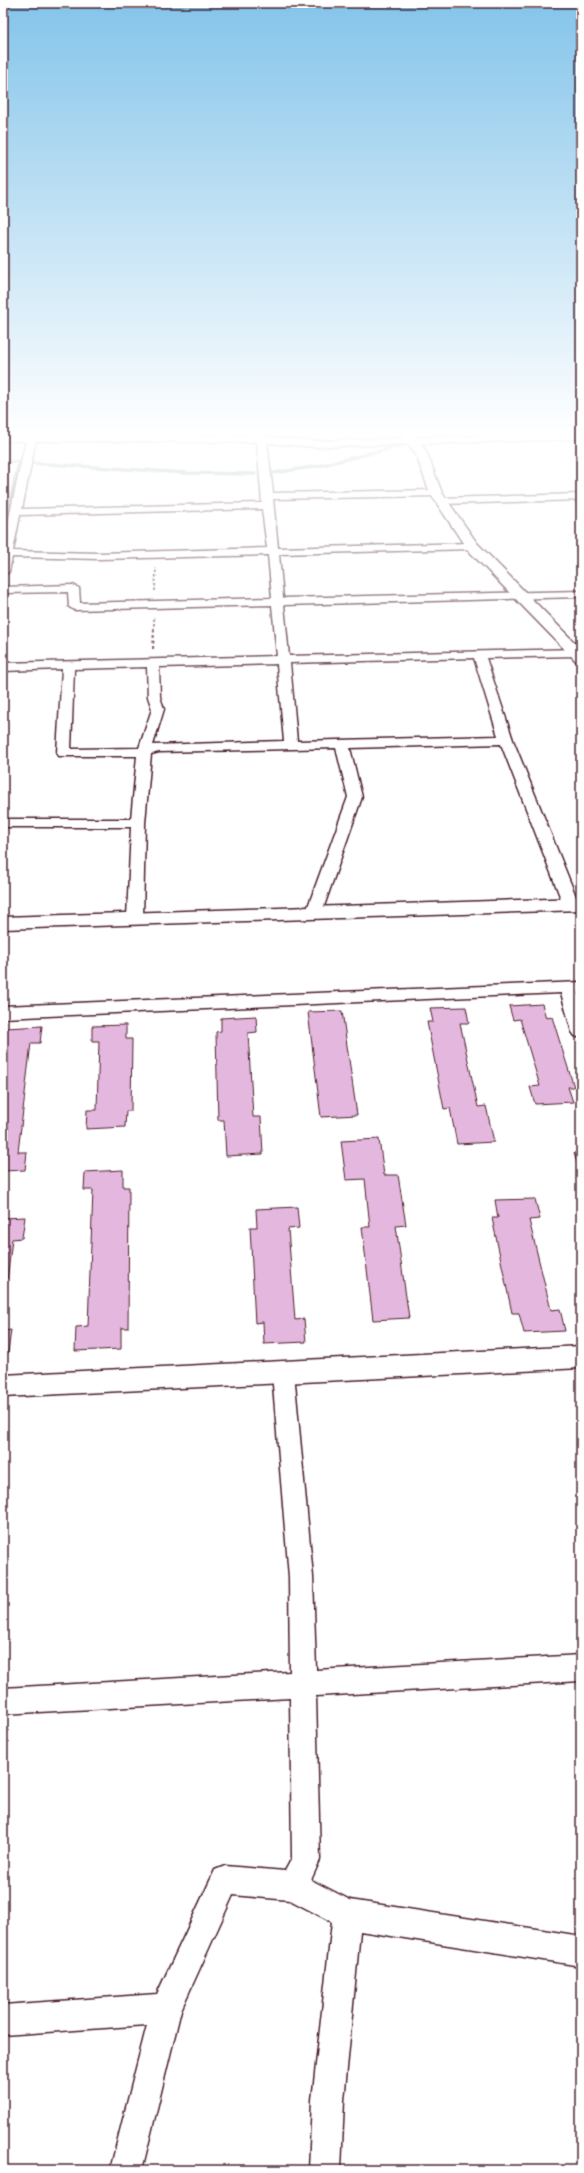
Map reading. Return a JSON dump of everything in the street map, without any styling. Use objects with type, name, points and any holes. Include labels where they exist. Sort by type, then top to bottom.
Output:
[{"type":"street","points":[[3,572],[10,531]]},
{"type":"street","points":[[271,531],[291,746]]},
{"type":"street","points":[[462,531],[472,546],[578,655]]},
{"type":"street","points":[[7,554],[99,556],[472,546]]},
{"type":"street","points":[[3,590],[73,588],[75,607],[581,594]]},
{"type":"street","points":[[3,667],[284,659],[479,655],[578,655]]},
{"type":"street","points":[[3,923],[576,904],[506,740],[479,655]]},
{"type":"street","points":[[135,918],[138,823],[144,752],[158,709],[154,697],[153,663]]},
{"type":"street","points":[[68,666],[64,753],[144,752],[158,748],[506,740]]},
{"type":"street","points":[[314,912],[355,797],[342,744]]},
{"type":"street","points":[[3,823],[138,823]]},
{"type":"street","points":[[3,1012],[575,987],[581,1032]]},
{"type":"street","points":[[3,1386],[581,1357]]},
{"type":"street","points":[[283,1373],[301,1577],[306,1860],[293,1886]]},
{"type":"street","points":[[3,1701],[302,1682],[581,1668]]},
{"type":"street","points":[[126,2170],[166,2008],[225,1880],[293,1886],[347,1914],[581,1950]]},
{"type":"street","points":[[325,2170],[328,2100],[347,1914]]},
{"type":"street","points":[[3,2020],[166,2008]]},
{"type":"building","points":[[542,1004],[546,1018],[552,1017],[574,1087],[568,1087],[573,1102],[535,1104],[530,1087],[540,1086],[520,1019],[513,1020],[509,1006]]},
{"type":"building","points":[[466,1007],[469,1023],[460,1023],[478,1107],[486,1106],[494,1142],[457,1144],[450,1108],[444,1109],[427,1022],[433,1022],[430,1008]]},
{"type":"building","points":[[342,1011],[357,1115],[321,1117],[308,1012]]},
{"type":"building","points":[[256,1016],[257,1032],[248,1033],[253,1117],[261,1117],[263,1154],[226,1156],[224,1120],[218,1120],[216,1032],[221,1031],[221,1018]]},
{"type":"building","points":[[126,1025],[126,1039],[132,1039],[131,1111],[126,1111],[125,1127],[86,1129],[87,1110],[97,1110],[99,1041],[92,1041],[92,1026]]},
{"type":"building","points":[[42,1026],[40,1043],[31,1043],[18,1152],[27,1152],[25,1170],[3,1171],[3,1042],[6,1028]]},
{"type":"building","points":[[379,1139],[384,1175],[398,1175],[406,1225],[396,1226],[409,1318],[373,1320],[362,1227],[370,1227],[365,1179],[346,1180],[341,1141]]},
{"type":"building","points":[[581,1152],[581,1170],[579,1170],[574,1153]]},
{"type":"building","points":[[123,1170],[123,1187],[129,1187],[128,1328],[121,1328],[121,1349],[75,1351],[76,1327],[88,1326],[93,1190],[84,1190],[85,1172]]},
{"type":"building","points":[[535,1199],[540,1219],[529,1220],[551,1310],[560,1309],[565,1331],[524,1333],[519,1313],[512,1313],[492,1218],[498,1218],[495,1200]]},
{"type":"building","points":[[297,1207],[299,1228],[288,1229],[295,1320],[304,1319],[306,1342],[264,1344],[263,1322],[255,1323],[250,1227],[257,1227],[256,1209]]},
{"type":"building","points":[[25,1217],[22,1238],[12,1239],[3,1316],[3,1218]]},
{"type":"building","points":[[11,1330],[8,1353],[3,1353],[3,1331]]}]
